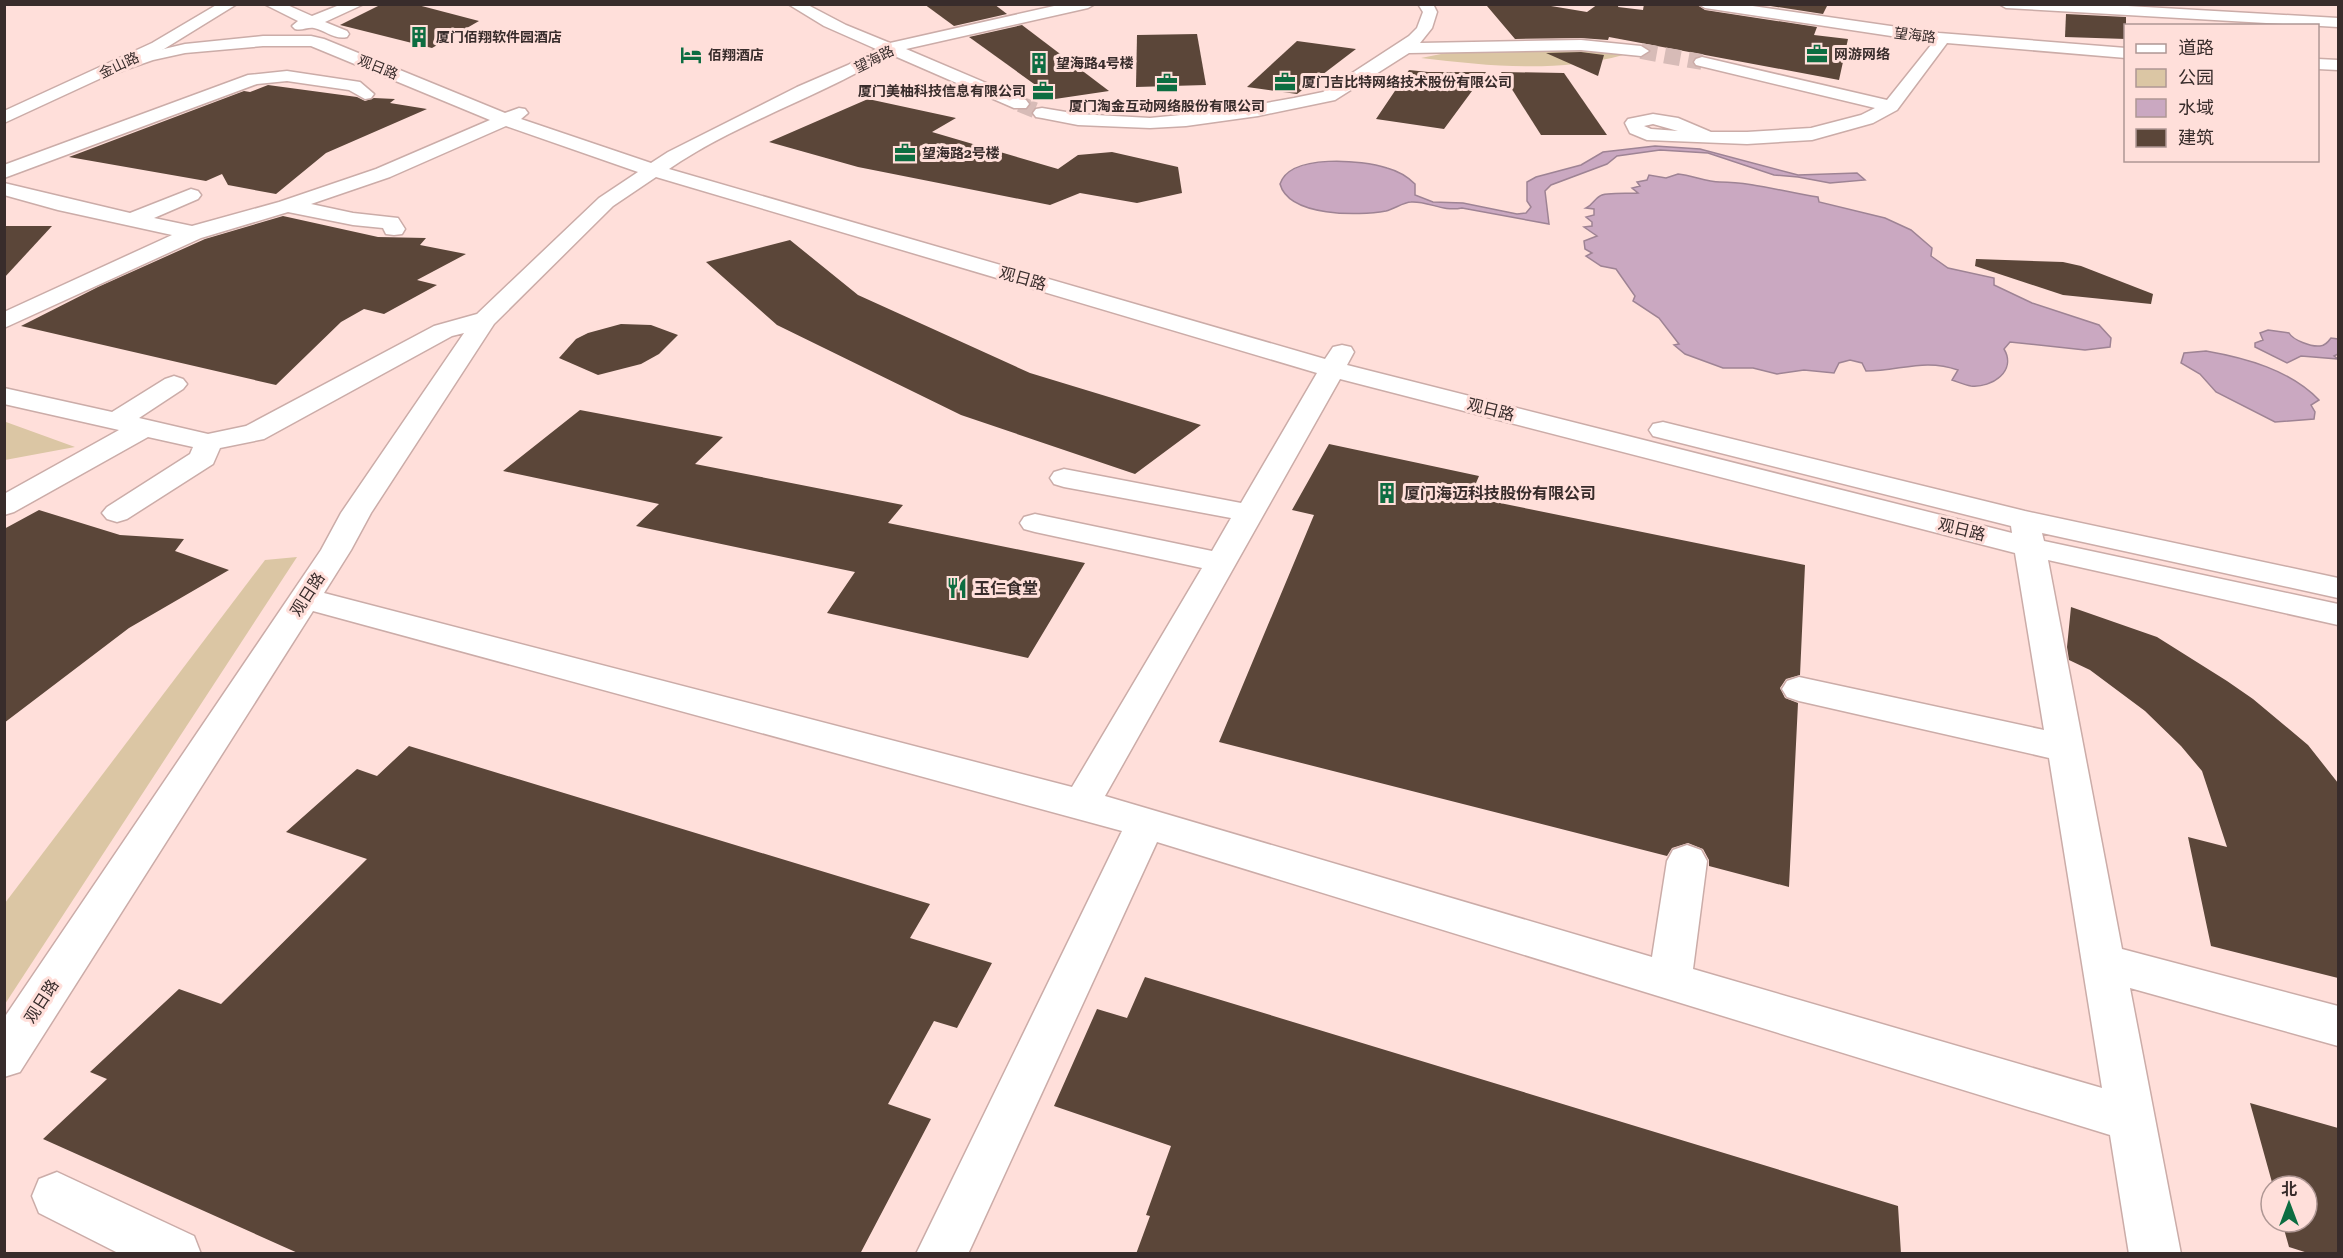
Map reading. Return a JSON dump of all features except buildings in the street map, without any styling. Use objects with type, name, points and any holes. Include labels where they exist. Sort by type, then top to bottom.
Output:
[{"type":"street","name":"金山路","points":[[87,70],[158,46],[231,4]]},
{"type":"street","name":"观日路","points":[[272,4],[516,115]]},
{"type":"street","points":[[307,20],[329,4]]},
{"type":"street","points":[[235,43],[274,34],[307,20],[357,4]]},
{"type":"street","points":[[795,4],[815,17],[889,48],[922,59],[932,66],[1020,105]]},
{"type":"street","name":"望海路","points":[[664,163],[803,92],[854,69],[889,48],[1088,4]]},
{"type":"street","points":[[1042,113],[1078,119],[1148,124],[1215,119],[1329,96],[1340,86],[1403,48],[1423,31],[1430,12],[1425,4]]},
{"type":"street","name":"望海路","points":[[1705,4],[1938,38],[2124,52]]},
{"type":"street","points":[[2006,4],[2338,23]]},
{"type":"street","points":[[2288,4],[2305,20]]},
{"type":"street","points":[[1887,13],[1887,31]]},
{"type":"street","points":[[1707,138],[1812,134],[1867,119],[1892,106],[1940,46],[1938,38]]},
{"type":"street","name":"观日路","points":[[87,70],[125,63],[151,55],[235,43],[296,40],[318,42],[516,115],[664,163],[1338,359],[2338,614]]},
{"type":"street","points":[[1403,48],[1581,45],[1641,51]]},
{"type":"street","name":"金山路","points":[[4,118],[87,70],[112,50]]},
{"type":"street","points":[[1702,62],[1892,106]]},
{"type":"street","points":[[2319,64],[2338,65]]},
{"type":"street","points":[[918,80],[932,66]]},
{"type":"street","points":[[4,172],[254,79],[287,76],[354,86],[365,94]]},
{"type":"street","points":[[4,321],[193,233],[286,206],[383,173],[516,115]]},
{"type":"street","name":"观日路","points":[[4,1057],[336,550],[356,513],[485,319],[606,202],[664,163]]},
{"type":"street","points":[[4,189],[58,204],[193,233]]},
{"type":"street","points":[[132,220],[191,195]]},
{"type":"street","points":[[286,206],[353,219],[392,222],[394,229]]},
{"type":"street","points":[[4,396],[208,442],[254,433],[443,331],[485,319]]},
{"type":"street","name":"观日路","points":[[1338,359],[1574,408]]},
{"type":"street","points":[[1082,804],[1338,359]]},
{"type":"street","points":[[4,506],[130,425],[174,384]]},
{"type":"street","name":"观日路","points":[[1643,425],[2027,533],[2338,588]]},
{"type":"street","points":[[117,513],[203,458],[208,442]]},
{"type":"street","points":[[1064,477],[1249,513]]},
{"type":"street","points":[[1035,523],[1221,562]]},
{"type":"street","points":[[2027,533],[2155,1254]]},
{"type":"street","points":[[304,598],[1082,804],[2131,1119]]},
{"type":"street","points":[[1799,689],[2065,748]]},
{"type":"street","points":[[941,1254],[1145,823]]},
{"type":"street","points":[[1670,981],[1687,861]]},
{"type":"street","points":[[2103,962],[2338,1026]]},
{"type":"street","points":[[57,1196],[176,1254]]},
{"type":"green space","points":[[1560,49],[1623,55],[1598,61],[1548,66],[1497,65],[1421,58],[1451,52]]},
{"type":"green space","points":[[6,422],[75,447],[5,460]]},
{"type":"green space","points":[[297,557],[5,1004],[5,903],[265,560]]},
{"type":"water","points":[[1655,146],[1700,149],[1798,175],[1857,173],[1865,180],[1830,183],[1774,175],[1708,153],[1660,150],[1617,156],[1607,164],[1551,185],[1545,191],[1549,224],[1462,208],[1448,209],[1418,202],[1408,202],[1374,213],[1326,212],[1297,203],[1286,195],[1280,184],[1286,174],[1312,163],[1345,161],[1362,163],[1387,168],[1402,174],[1415,184],[1415,195],[1433,202],[1463,203],[1517,214],[1526,213],[1531,207],[1527,201],[1527,182],[1536,177],[1581,165],[1603,152]]},
{"type":"water","points":[[1678,174],[1710,181],[1757,185],[1818,197],[1819,202],[1885,218],[1911,230],[1932,248],[1931,256],[1948,268],[1994,278],[1994,285],[2032,303],[2099,325],[2111,338],[2110,347],[2085,350],[2010,342],[2004,349],[2007,357],[2005,371],[1994,381],[1979,386],[1969,386],[1952,380],[1958,370],[1934,365],[1866,371],[1862,363],[1850,360],[1839,363],[1834,373],[1804,370],[1777,374],[1753,368],[1723,368],[1685,354],[1674,345],[1679,344],[1659,318],[1633,301],[1635,296],[1616,269],[1601,266],[1586,256],[1592,253],[1585,249],[1584,241],[1597,236],[1584,227],[1592,226],[1592,222],[1586,217],[1594,215],[1594,209],[1586,208],[1598,197],[1607,194],[1638,193],[1632,188],[1640,186],[1637,182],[1647,180],[1649,175],[1666,178]]},
{"type":"water","points":[[2268,330],[2289,333],[2298,340],[2316,346],[2325,345],[2331,338],[2338,339],[2338,354],[2334,356],[2338,359],[2301,356],[2287,363],[2255,347],[2255,343],[2263,340],[2260,333]]},
{"type":"water","points":[[2206,351],[2236,357],[2267,367],[2295,381],[2319,400],[2311,405],[2315,412],[2314,419],[2275,422],[2216,392],[2200,374],[2181,363],[2184,353]]},
{"type":"tunnel","points":[[1641,51],[1702,62]]},
{"type":"tunnel","points":[[1020,104],[1042,113]]},
{"type":"place","name":"厦门佰翔软件园酒店","points":[[419,37]]},
{"type":"place","name":"网游网络","points":[[1817,54]]},
{"type":"place","name":"佰翔酒店","points":[[691,55]]},
{"type":"place","name":"望海路4号楼","points":[[1039,63]]},
{"type":"place","name":"厦门吉比特网络技术股份有限公司","points":[[1285,82]]},
{"type":"place","name":"厦门淘金互动网络股份有限公司","points":[[1167,83]]},
{"type":"place","name":"厦门美柚科技信息有限公司","points":[[1043,91]]},
{"type":"place","name":"望海路2号楼","points":[[905,153]]},
{"type":"place","name":"厦门海迈科技股份有限公司","points":[[1387,493]]},
{"type":"place","name":"玉仁食堂","points":[[957,588]]}]
